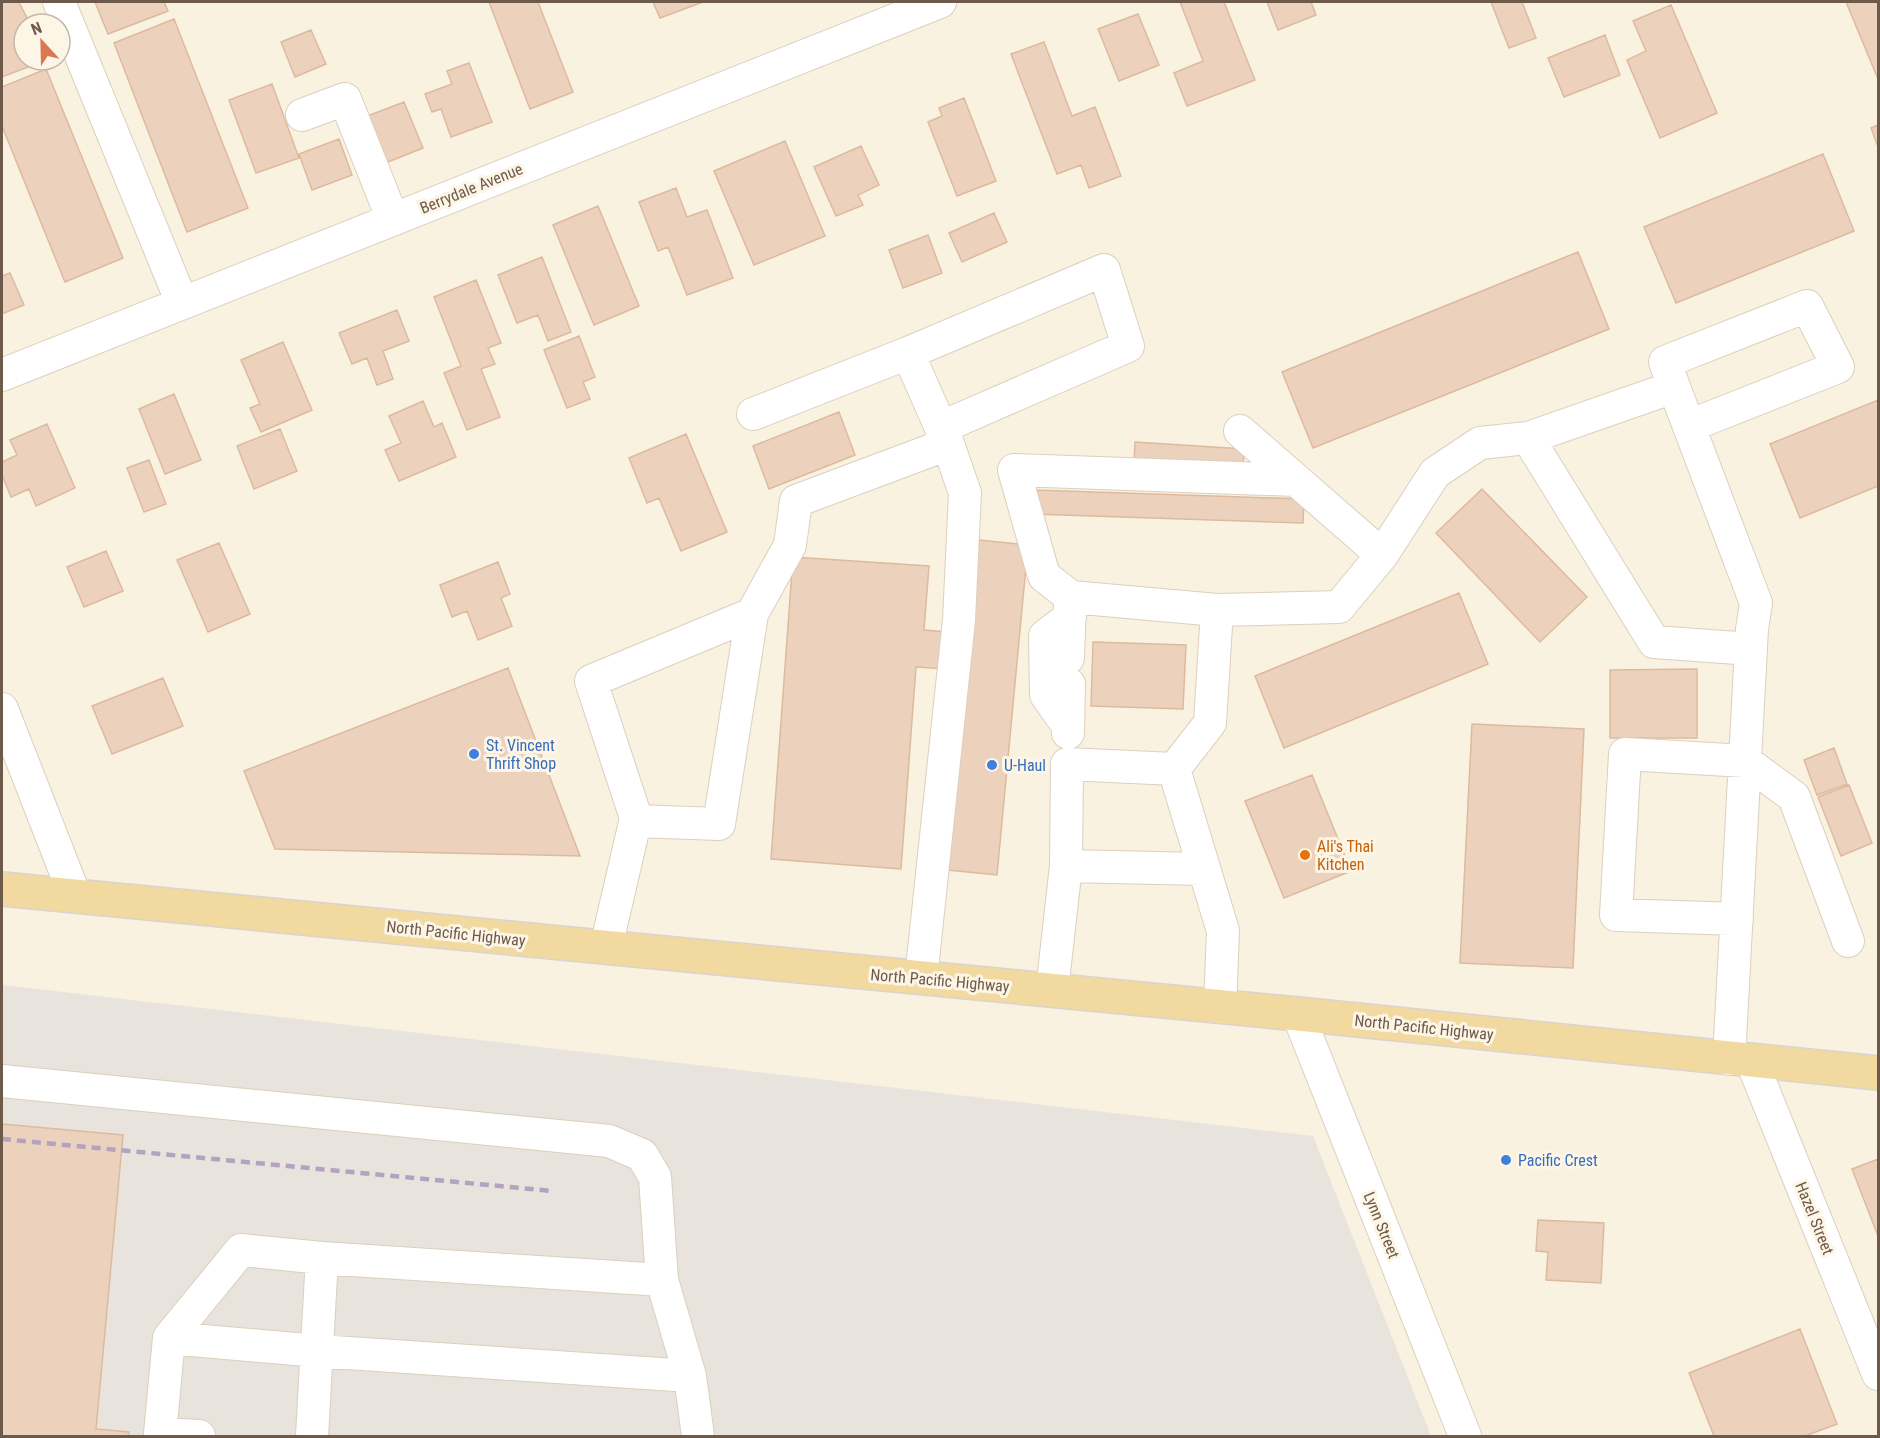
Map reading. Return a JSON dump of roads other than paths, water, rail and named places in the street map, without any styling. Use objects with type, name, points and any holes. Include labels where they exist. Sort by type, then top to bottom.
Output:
[{"type":"main road","name":"North Pacific Highway","points":[[2,889],[1220,1006],[1878,1073]]},
{"type":"street","points":[[59,2],[182,303]]},
{"type":"street","name":"Berrydale Avenue","points":[[2,375],[940,2]]},
{"type":"street","points":[[302,115],[345,99],[393,220]]},
{"type":"street","points":[[636,821],[719,824],[752,614],[790,545],[796,501],[945,436],[1128,346],[1104,270],[908,353],[753,414]]},
{"type":"street","points":[[1689,426],[1838,368],[1807,306],[1665,362],[1674,387],[1756,603],[1744,761],[1737,919],[1741,1060]]},
{"type":"street","points":[[908,353],[945,436],[965,493],[959,620],[921,978]]},
{"type":"street","points":[[1070,607],[1217,610],[1339,607],[1382,555],[1435,473],[1480,443],[1528,438],[1674,387]]},
{"type":"street","points":[[1240,431],[1382,555]]},
{"type":"street","points":[[1528,438],[1654,642],[1751,649]]},
{"type":"street","points":[[1052,990],[1066,866],[1070,607],[1044,576],[1014,470],[1296,480]]},
{"type":"street","points":[[1068,726],[1046,695],[1045,636],[1070,607]]},
{"type":"street","points":[[1174,769],[1210,723],[1217,610]]},
{"type":"street","points":[[606,947],[636,821],[591,681],[752,614]]},
{"type":"street","points":[[2,709],[75,896]]},
{"type":"street","points":[[1737,919],[1616,915],[1625,754],[1744,761],[1794,797],[1848,941]]},
{"type":"street","points":[[1067,764],[1174,769]]},
{"type":"street","points":[[1174,769],[1223,931],[1220,1006]]},
{"type":"street","points":[[1066,866],[1204,869]]},
{"type":"street","name":"Lynn Street","points":[[1298,1014],[1465,1437]]},
{"type":"street","name":"Hazel Street","points":[[1741,1060],[1878,1374]]},
{"type":"street","points":[[2,1081],[609,1141],[642,1155],[655,1178],[662,1280],[690,1376],[698,1437]]},
{"type":"street","points":[[199,1437],[160,1434],[169,1338],[241,1250],[322,1258],[662,1280]]},
{"type":"street","points":[[312,1437],[322,1258]]},
{"type":"street","points":[[169,1338],[318,1351],[690,1376]]},
{"type":"railway","points":[[2,1139],[552,1191]]},
{"type":"place","name":"St. Vincent Thrift Shop","points":[[474,754]]},
{"type":"place","name":"U-Haul","points":[[992,765]]},
{"type":"place","name":"Ali's Thai Kitchen","points":[[1305,855]]},
{"type":"place","name":"Pacific Crest","points":[[1506,1160]]}]
